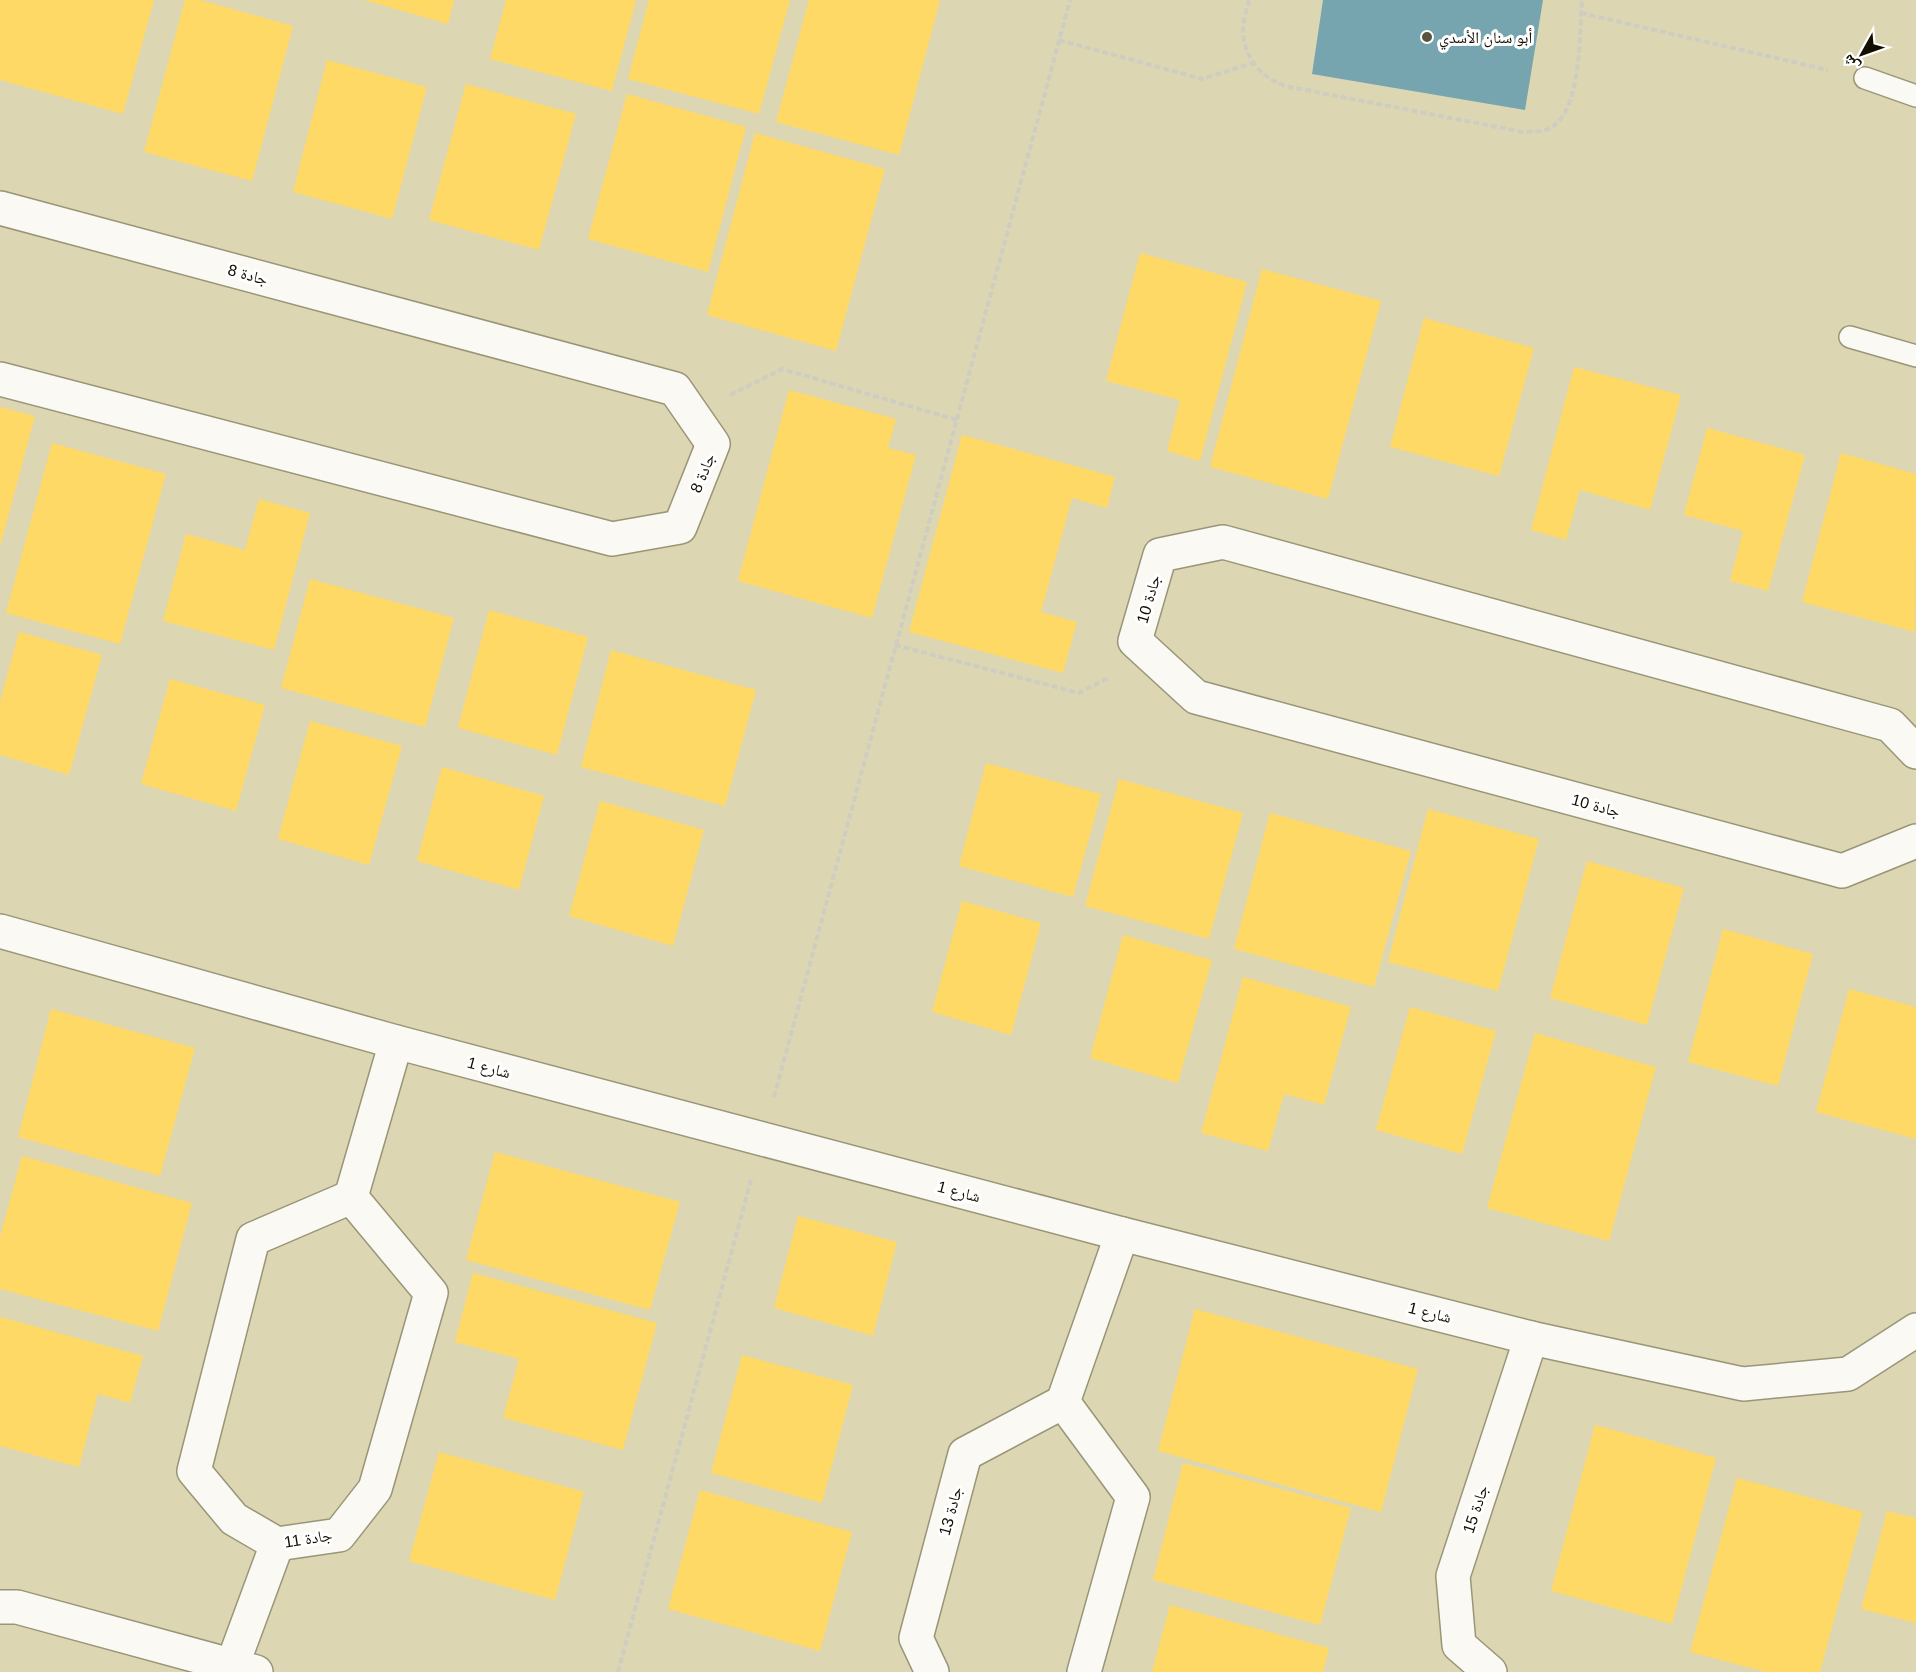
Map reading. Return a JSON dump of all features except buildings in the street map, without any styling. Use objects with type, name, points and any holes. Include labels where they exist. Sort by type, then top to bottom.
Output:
[{"type":"street","name":"جادة 8","points":[[0,208],[675,389],[713,444],[680,527],[612,539],[0,379]]},
{"type":"street","name":"جادة 10","points":[[1916,752],[1890,725],[1223,542],[1161,555],[1136,642],[1196,697],[1842,871],[1916,841]]},
{"type":"street","name":"شارع 1","points":[[0,932],[396,1042],[1122,1234],[1531,1338],[1743,1384],[1848,1374],[1916,1330]]},
{"type":"street","points":[[351,1197],[396,1042]]},
{"type":"street","name":"جادة 11","points":[[351,1197],[431,1293],[375,1489],[339,1535],[277,1544],[234,1519],[194,1471],[253,1239],[351,1197]]},
{"type":"street","points":[[1084,1672],[1133,1497],[1063,1402],[1122,1234]]},
{"type":"street","name":"جادة 15","points":[[1490,1672],[1459,1645],[1453,1576],[1531,1338]]},
{"type":"street","name":"جادة 13","points":[[932,1672],[916,1638],[965,1454],[1063,1402]]},
{"type":"street","points":[[0,1607],[17,1607],[244,1669],[277,1544]]},
{"type":"lane","points":[[1865,78],[1916,96]]},
{"type":"lane","points":[[1850,337],[1916,356]]},
{"type":"path","points":[[618,1672],[1070,0]]},
{"type":"path","points":[[1249,0],[1243,32],[1253,63],[1264,78],[1285,86],[1523,132],[1547,130],[1561,119],[1571,102],[1582,0]]},
{"type":"path","points":[[1581,13],[1865,78]]},
{"type":"path","points":[[1059,40],[1202,79],[1253,63]]},
{"type":"path","points":[[693,415],[782,369],[957,420]]},
{"type":"path","points":[[895,645],[1079,693],[1150,655]]},
{"type":"place","name":"أبو سنان الأسدي","points":[[1427,37]]}]
